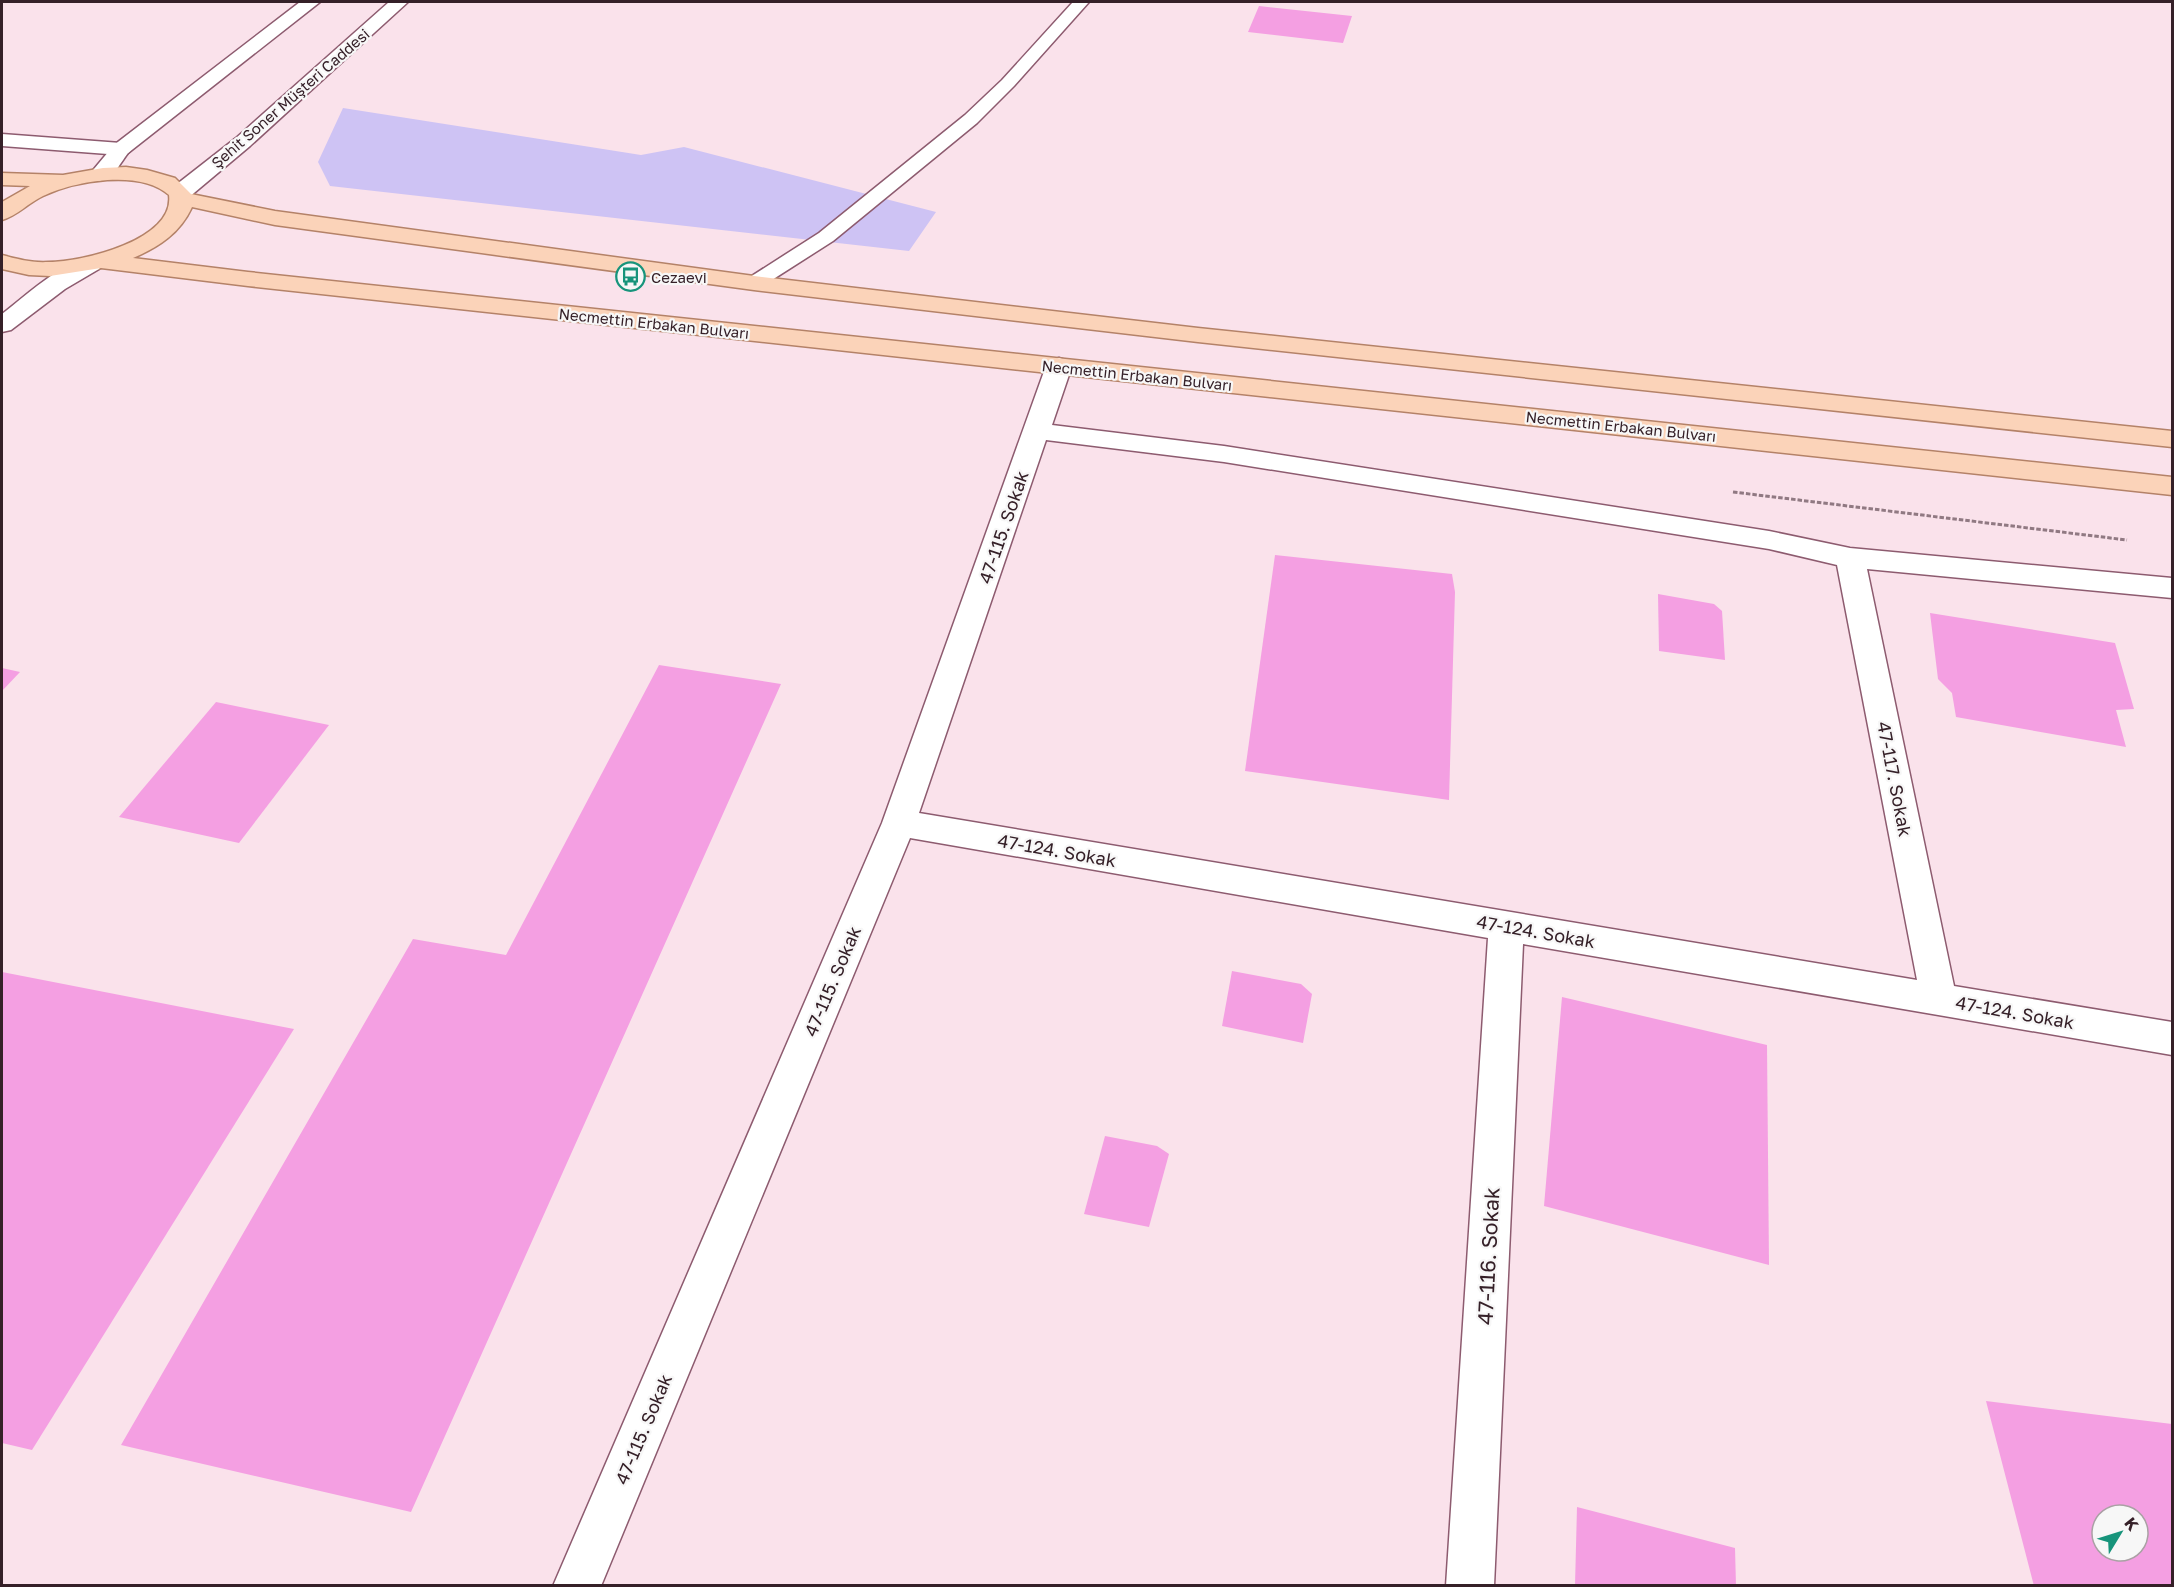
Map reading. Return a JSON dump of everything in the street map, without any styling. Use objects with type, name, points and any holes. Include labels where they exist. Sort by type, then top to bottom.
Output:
[{"type":"main road","points":[[2,179],[75,179],[120,173],[146,176],[167,182],[180,196],[275,218],[754,283],[1210,337],[2172,439]]},
{"type":"main road","points":[[2,213],[31,194],[75,179]]},
{"type":"main road","name":"Necmettin Erbakan Bulvarı","points":[[2,262],[24,269],[56,269],[97,262],[124,254],[152,240],[172,224],[181,208],[180,196]]},
{"type":"main road","name":"Necmettin Erbakan Bulvarı","points":[[97,262],[2172,486]]},
{"type":"street","points":[[100,175],[121,149],[311,2]]},
{"type":"street","name":"Şehit Soner Müşteri Caddesi","points":[[180,196],[399,2]]},
{"type":"street","points":[[2,140],[121,149]]},
{"type":"street","points":[[2,325],[57,284],[97,262]]},
{"type":"street","name":"47-115. Sokak","points":[[577,1586],[899,823],[1059,366]]},
{"type":"street","points":[[1036,431],[1283,463],[1769,540],[1850,558],[2172,588]]},
{"type":"street","name":"47-117. Sokak","points":[[1850,558],[1939,1000]]},
{"type":"street","name":"47-124. Sokak","points":[[899,823],[2172,1039]]},
{"type":"street","name":"47-116. Sokak","points":[[1470,1586],[1506,926]]},
{"type":"lane","points":[[754,283],[826,237],[971,119],[1008,83],[1081,2]]},
{"type":"shaded area","points":[[343,108],[641,155],[684,147],[936,212],[909,251],[330,186],[318,162]]},
{"type":"building","points":[[1259,6],[1352,16],[1343,43],[1248,32]]},
{"type":"building","points":[[1275,555],[1452,574],[1455,592],[1449,800],[1245,771]]},
{"type":"building","points":[[1658,594],[1714,604],[1722,611],[1725,660],[1659,651]]},
{"type":"building","points":[[1930,613],[2115,643],[2134,709],[2116,710],[2126,747],[1956,717],[1952,693],[1938,679]]},
{"type":"building","points":[[659,665],[781,684],[411,1512],[121,1445],[413,939],[506,955]]},
{"type":"building","points":[[2,668],[20,672],[2,691]]},
{"type":"building","points":[[216,702],[329,725],[239,843],[119,817]]},
{"type":"building","points":[[1232,971],[1301,984],[1312,994],[1303,1043],[1222,1026]]},
{"type":"building","points":[[2,972],[294,1029],[32,1450],[2,1443]]},
{"type":"building","points":[[1562,997],[1767,1045],[1769,1265],[1544,1206]]},
{"type":"building","points":[[1105,1136],[1157,1146],[1169,1154],[1149,1227],[1084,1214]]},
{"type":"building","points":[[1986,1401],[2172,1424],[2172,1586],[2034,1586]]},
{"type":"building","points":[[1577,1507],[1735,1548],[1736,1586],[1575,1586]]},
{"type":"place","name":"Cezaevi","points":[[630,277]]}]
